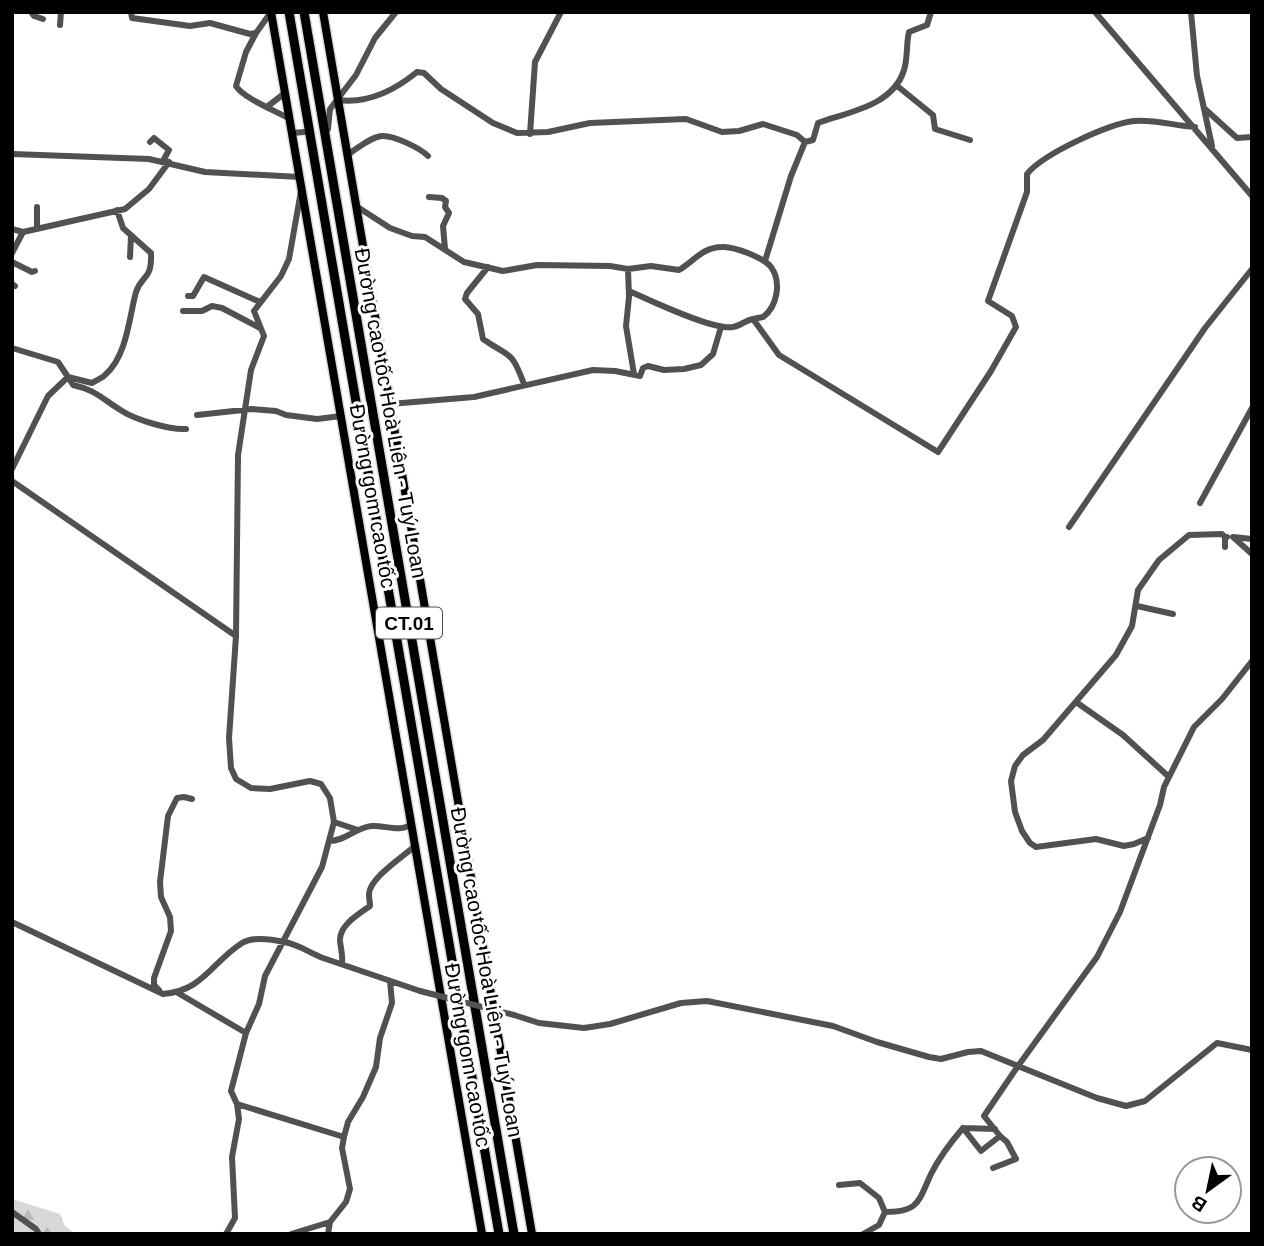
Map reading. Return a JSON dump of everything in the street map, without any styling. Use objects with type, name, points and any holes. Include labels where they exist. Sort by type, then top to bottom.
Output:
[{"type":"highway","name":"Đường cao tốc Hoà Liên - Tuý Loan","points":[[289,12],[499,1234]]},
{"type":"highway","name":"Đường cao tốc Hoà Liên - Tuý Loan","points":[[304,12],[514,1234]]},
{"type":"main road","name":"Đường gom cao tốc","points":[[271,12],[481,1234]]},
{"type":"main road","name":"Đường gom cao tốc","points":[[323,12],[532,1234]]},
{"type":"street","points":[[31,12],[43,19]]},
{"type":"street","points":[[60,25],[61,12]]},
{"type":"street","points":[[131,12],[132,18],[190,26],[210,23],[244,33],[256,33]]},
{"type":"street","points":[[271,12],[246,52],[236,86],[246,97],[290,119]]},
{"type":"street","points":[[328,129],[330,109],[356,75],[376,38],[396,12]]},
{"type":"street","points":[[530,134],[535,62],[561,12]]},
{"type":"street","points":[[805,142],[813,140],[818,123],[881,100],[896,85],[904,71],[909,32],[927,25],[931,12]]},
{"type":"street","points":[[1095,12],[1252,196]]},
{"type":"street","points":[[1191,12],[1197,76],[1212,148]]},
{"type":"street","points":[[338,100],[359,100],[375,95],[399,86],[417,72],[424,73],[442,89],[508,131],[530,134],[590,124],[687,119],[722,132],[739,131],[762,124],[797,135],[805,142]]},
{"type":"street","points":[[896,85],[933,115],[936,130],[970,140]]},
{"type":"street","points":[[268,106],[285,93]]},
{"type":"street","points":[[1204,107],[1237,138],[1252,137]]},
{"type":"street","points":[[753,318],[779,355],[938,452],[1016,327],[1012,316],[988,301],[1027,192],[1027,174],[1032,167],[1050,155],[1111,126],[1147,121],[1195,127]]},
{"type":"street","points":[[292,132],[304,132]]},
{"type":"street","points":[[347,155],[384,136],[415,146],[428,156]]},
{"type":"street","points":[[12,229],[23,232],[125,209],[144,195],[166,161],[169,150],[154,138],[150,142]]},
{"type":"street","points":[[765,261],[791,176],[805,142]]},
{"type":"street","points":[[12,154],[135,158],[166,161],[205,172],[300,177]]},
{"type":"street","points":[[226,1234],[235,1218],[232,1157],[239,1119],[237,1104],[231,1091],[246,1033],[259,1004],[269,966],[322,867],[334,822],[327,792],[316,782],[299,782],[260,789],[246,787],[232,775],[229,738],[236,636],[238,455],[251,370],[264,336],[254,311],[281,276],[289,259],[302,189]]},
{"type":"street","points":[[429,198],[442,198],[446,201],[445,206],[449,213],[443,226],[445,249]]},
{"type":"street","points":[[356,206],[390,228],[412,236],[425,237],[464,262],[503,271],[537,265],[610,266],[628,269],[651,266],[679,270],[706,250],[722,246],[737,249],[765,261],[771,267],[775,275],[776,296],[769,313],[732,328],[698,320],[629,291]]},
{"type":"street","points":[[37,207],[37,229]]},
{"type":"street","points":[[68,377],[92,383],[107,374],[122,348],[137,288],[145,281],[151,268],[150,253],[123,228],[117,210]]},
{"type":"street","points":[[12,253],[23,232]]},
{"type":"street","points":[[130,257],[131,236]]},
{"type":"street","points":[[12,262],[35,271]]},
{"type":"street","points":[[488,267],[465,299],[478,314],[483,339],[503,349],[513,358],[524,384]]},
{"type":"street","points":[[628,269],[626,326],[634,373]]},
{"type":"street","points":[[1069,527],[1205,328],[1252,269]]},
{"type":"street","points":[[201,298],[190,296],[204,277],[260,302]]},
{"type":"street","points":[[183,311],[202,311],[212,306],[222,308],[262,329]]},
{"type":"street","points":[[390,404],[474,397],[593,370],[641,375],[643,368],[648,366],[664,370],[684,369],[701,365],[713,354],[722,327]]},
{"type":"street","points":[[12,348],[58,362],[73,385],[91,389],[125,413],[175,430],[186,429]]},
{"type":"street","points":[[12,469],[48,396],[68,377]]},
{"type":"street","points":[[1200,503],[1252,408]]},
{"type":"street","points":[[197,415],[245,410],[276,411],[317,419],[341,416]]},
{"type":"street","points":[[12,481],[236,636]]},
{"type":"street","points":[[1148,838],[1125,846],[1096,839],[1042,848],[1030,843],[1023,831],[1012,793],[1011,781],[1015,766],[1023,755],[1043,740],[1124,642],[1132,626],[1138,590],[1159,560],[1189,535],[1222,534],[1252,554]]},
{"type":"street","points":[[1228,537],[1252,539]]},
{"type":"street","points":[[1225,547],[1228,537]]},
{"type":"street","points":[[1137,606],[1174,614]]},
{"type":"street","points":[[993,1168],[1016,1159],[1007,1142],[984,1116],[1097,957],[1120,912],[1169,777],[1194,727],[1222,699],[1252,661]]},
{"type":"street","points":[[1076,702],[1123,736],[1169,777]]},
{"type":"street","points":[[163,993],[154,985],[171,932],[170,917],[161,897],[160,881],[166,828],[168,816],[177,798],[192,799]]},
{"type":"street","points":[[334,822],[358,830]]},
{"type":"street","points":[[329,841],[343,839],[372,826],[404,829],[411,824]]},
{"type":"street","points":[[342,964],[342,932],[370,906],[370,889],[381,874],[415,846]]},
{"type":"street","points":[[12,922],[163,993],[177,993],[192,986],[245,942],[254,939],[284,942],[420,991],[549,1024],[584,1028],[610,1024],[681,1003],[706,1000],[840,1028],[929,1057],[941,1059],[981,1051],[1097,1098],[1126,1106],[1145,1101],[1217,1043],[1252,1050]]},
{"type":"street","points":[[328,1234],[330,1222],[346,1202],[350,1189],[342,1148],[344,1137],[348,1122],[376,1067],[380,1038],[391,1003],[390,981]]},
{"type":"street","points":[[177,993],[246,1033]]},
{"type":"street","points":[[237,1104],[344,1137]]},
{"type":"street","points":[[963,1128],[995,1129]]},
{"type":"street","points":[[963,1128],[981,1151],[1000,1136]]},
{"type":"street","points":[[884,1212],[904,1212],[920,1202],[932,1173],[963,1128]]},
{"type":"street","points":[[839,1185],[860,1183],[878,1198],[884,1212],[879,1224],[863,1234]]},
{"type":"street","points":[[12,1212],[39,1234]]},
{"type":"street","points":[[291,1234],[330,1222]]},
{"type":"green space","points":[[12,1199],[60,1214],[65,1226],[75,1234],[12,1234]]}]
